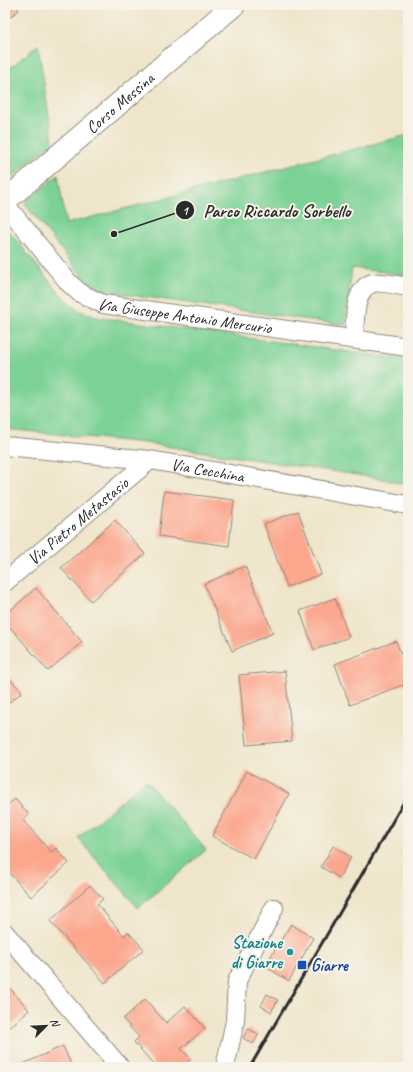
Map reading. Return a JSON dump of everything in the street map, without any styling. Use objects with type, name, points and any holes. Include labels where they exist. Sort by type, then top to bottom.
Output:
[{"type":"street","name":"Corso Messina","points":[[5,203],[234,5]]},
{"type":"street","name":"Via Giuseppe Antonio Mercurio","points":[[5,203],[69,283],[80,293],[104,304],[408,347]]},
{"type":"street","points":[[354,339],[357,308],[359,297],[363,289],[374,283],[408,287]]},
{"type":"street","name":"Via Cecchina","points":[[5,446],[150,460],[408,505]]},
{"type":"street","name":"Via Pietro Metastasio","points":[[5,582],[150,460]]},
{"type":"street","points":[[225,1067],[235,1021],[237,981],[274,908]]},
{"type":"street","points":[[5,933],[120,1067]]},
{"type":"green space","points":[[38,45],[53,142],[7,182],[5,179],[5,72]]},
{"type":"green space","points":[[408,135],[408,275],[352,268],[345,325],[110,292],[95,287],[83,277],[24,203],[58,175],[66,224]]},
{"type":"green space","points":[[5,226],[67,301],[80,311],[96,317],[408,360],[408,485],[377,478],[145,443],[5,429]]},
{"type":"green space","points":[[146,780],[206,850],[138,908],[78,838]]},
{"type":"building","points":[[5,5],[15,5],[19,10],[5,21]]},
{"type":"building","points":[[164,491],[234,500],[229,546],[159,536]]},
{"type":"building","points":[[298,511],[321,574],[287,587],[264,524]]},
{"type":"building","points":[[115,520],[145,554],[91,601],[61,568]]},
{"type":"building","points":[[245,566],[273,633],[232,651],[204,584]]},
{"type":"building","points":[[36,588],[82,642],[48,671],[5,621],[5,615]]},
{"type":"building","points":[[335,598],[349,637],[314,650],[300,611]]},
{"type":"building","points":[[396,641],[408,673],[408,683],[350,705],[335,664]]},
{"type":"building","points":[[285,671],[292,741],[246,745],[239,675]]},
{"type":"building","points":[[5,673],[22,692],[5,706]]},
{"type":"building","points":[[247,771],[289,794],[254,859],[212,836]]},
{"type":"building","points":[[15,799],[29,815],[23,820],[51,852],[56,848],[69,863],[31,897],[5,868],[5,807]]},
{"type":"building","points":[[333,846],[351,857],[339,878],[321,867]]},
{"type":"building","points":[[90,885],[103,899],[97,904],[124,936],[128,932],[144,949],[105,983],[50,921]]},
{"type":"building","name":"Stazione di Giarre","points":[[291,924],[313,938],[289,981],[265,966]]},
{"type":"building","points":[[5,983],[29,1010],[10,1027],[5,1021]]},
{"type":"building","points":[[267,994],[278,1000],[271,1012],[261,1006]]},
{"type":"building","points":[[145,999],[166,1023],[185,1006],[205,1028],[181,1049],[191,1059],[181,1067],[156,1067],[134,1042],[139,1037],[123,1019]]},
{"type":"building","points":[[248,1029],[259,1034],[253,1044],[243,1038]]},
{"type":"building","points":[[63,1046],[72,1067],[22,1067],[21,1065]]},
{"type":"railway","points":[[250,1067],[408,795]]},
{"type":"place","name":"Parco Riccardo Sorbello","points":[[114,234]]},
{"type":"place","name":"Stazione di Giarre","points":[[290,952]]},
{"type":"place","name":"Giarre","points":[[302,965]]}]
